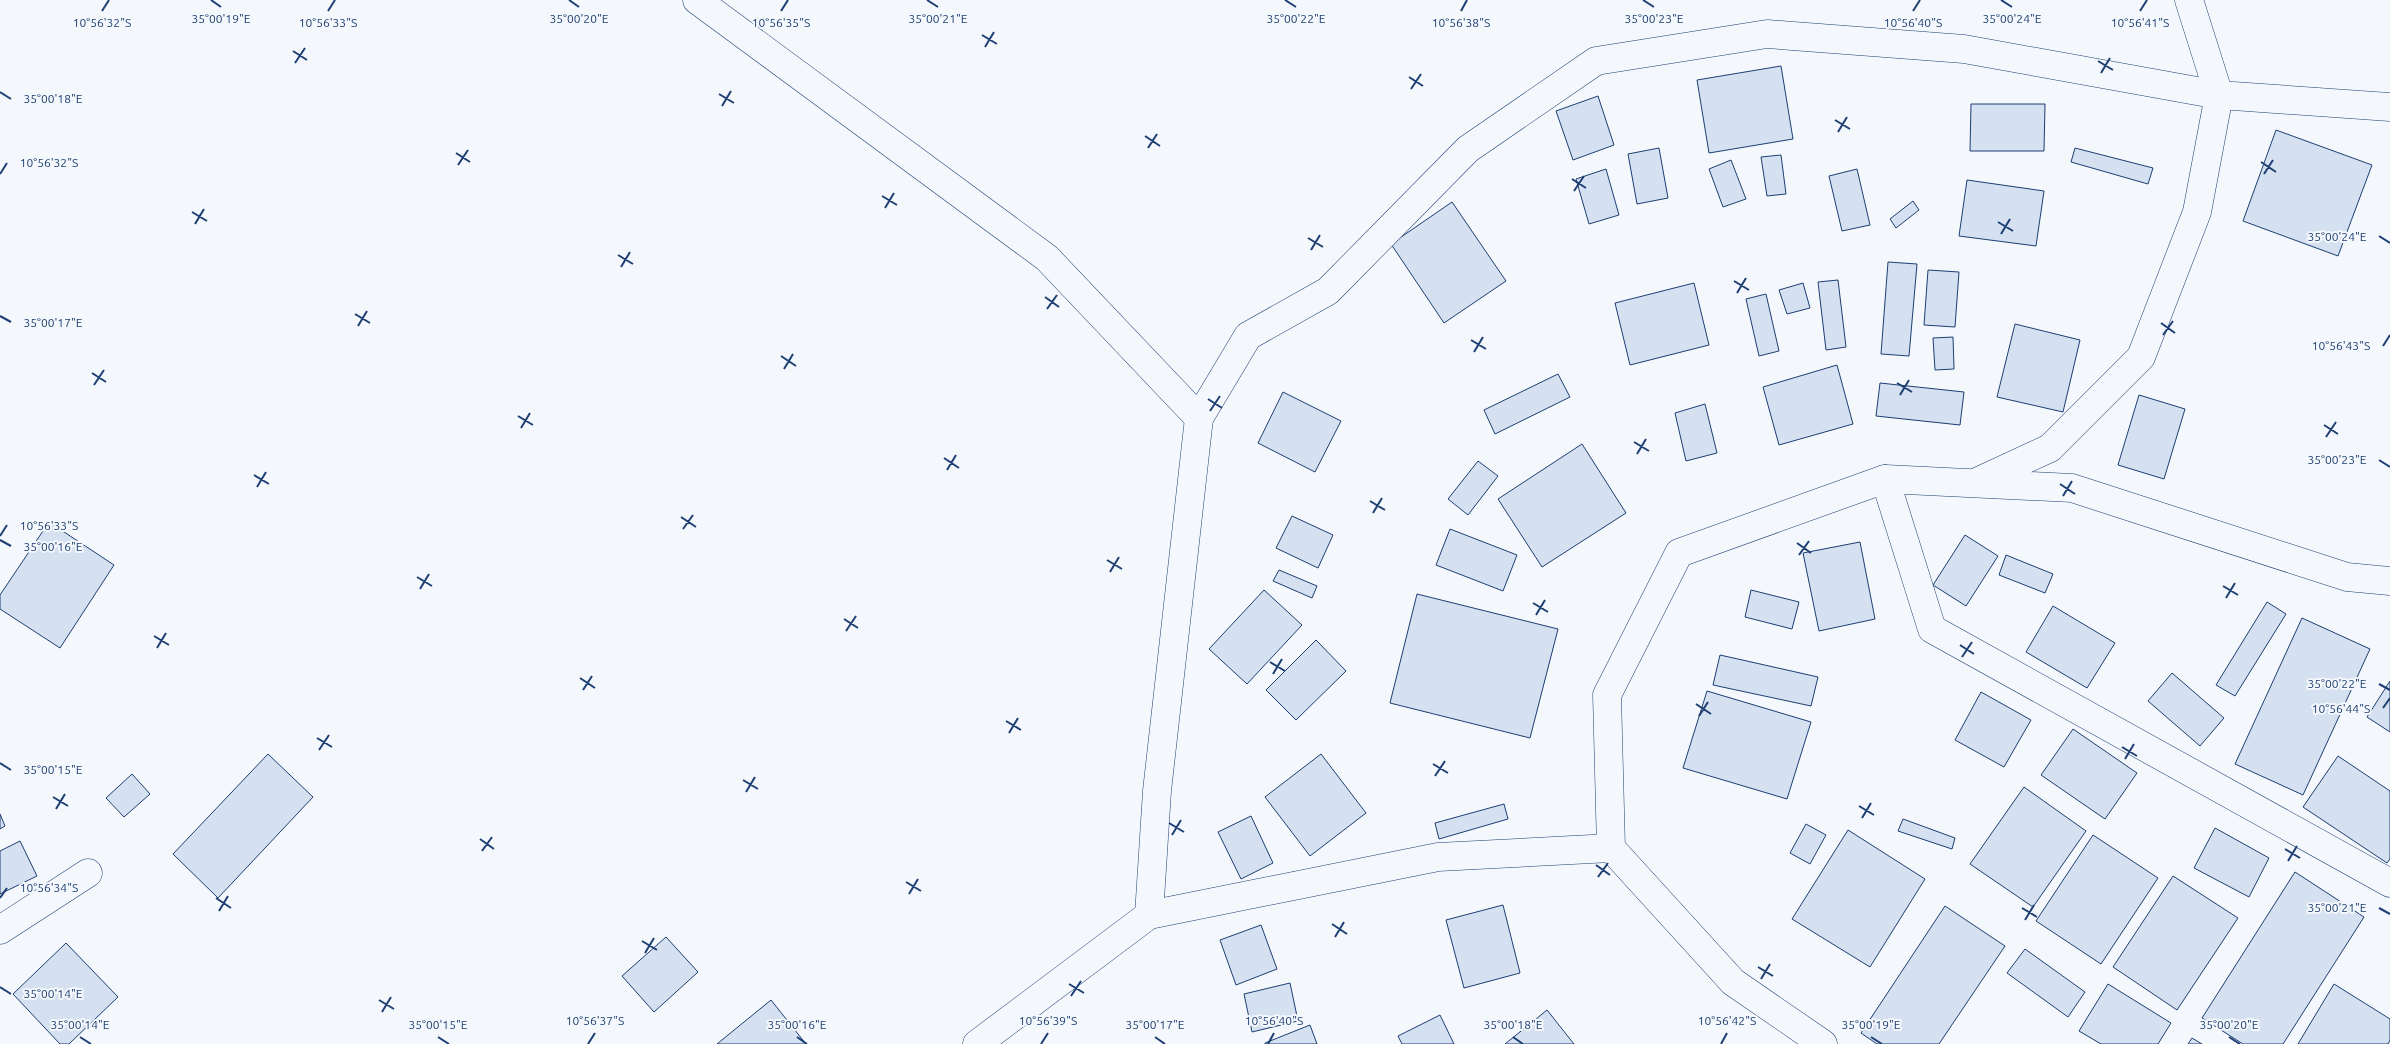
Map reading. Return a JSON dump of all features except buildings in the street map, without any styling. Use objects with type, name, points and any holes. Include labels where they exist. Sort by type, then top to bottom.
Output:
[{"type":"street","points":[[697,0],[1047,258],[1199,418]]},
{"type":"street","points":[[1974,483],[2050,448],[2141,358],[2198,212],[2219,95],[2189,0]]},
{"type":"street","points":[[1148,914],[1157,791],[1199,418],[1248,336],[1328,291],[1468,149],[1596,61],[1767,34],[1964,49],[2219,95],[2390,106]]},
{"type":"street","points":[[1885,479],[1932,629],[2390,883]]},
{"type":"street","points":[[1823,1044],[1733,982],[1611,848],[1608,695],[1679,553],[1885,479],[2072,488],[2347,577],[2390,581]]},
{"type":"street","points":[[977,1044],[1148,914],[1438,857],[1611,848]]},
{"type":"street","points":[[0,930],[88,873]]}]
